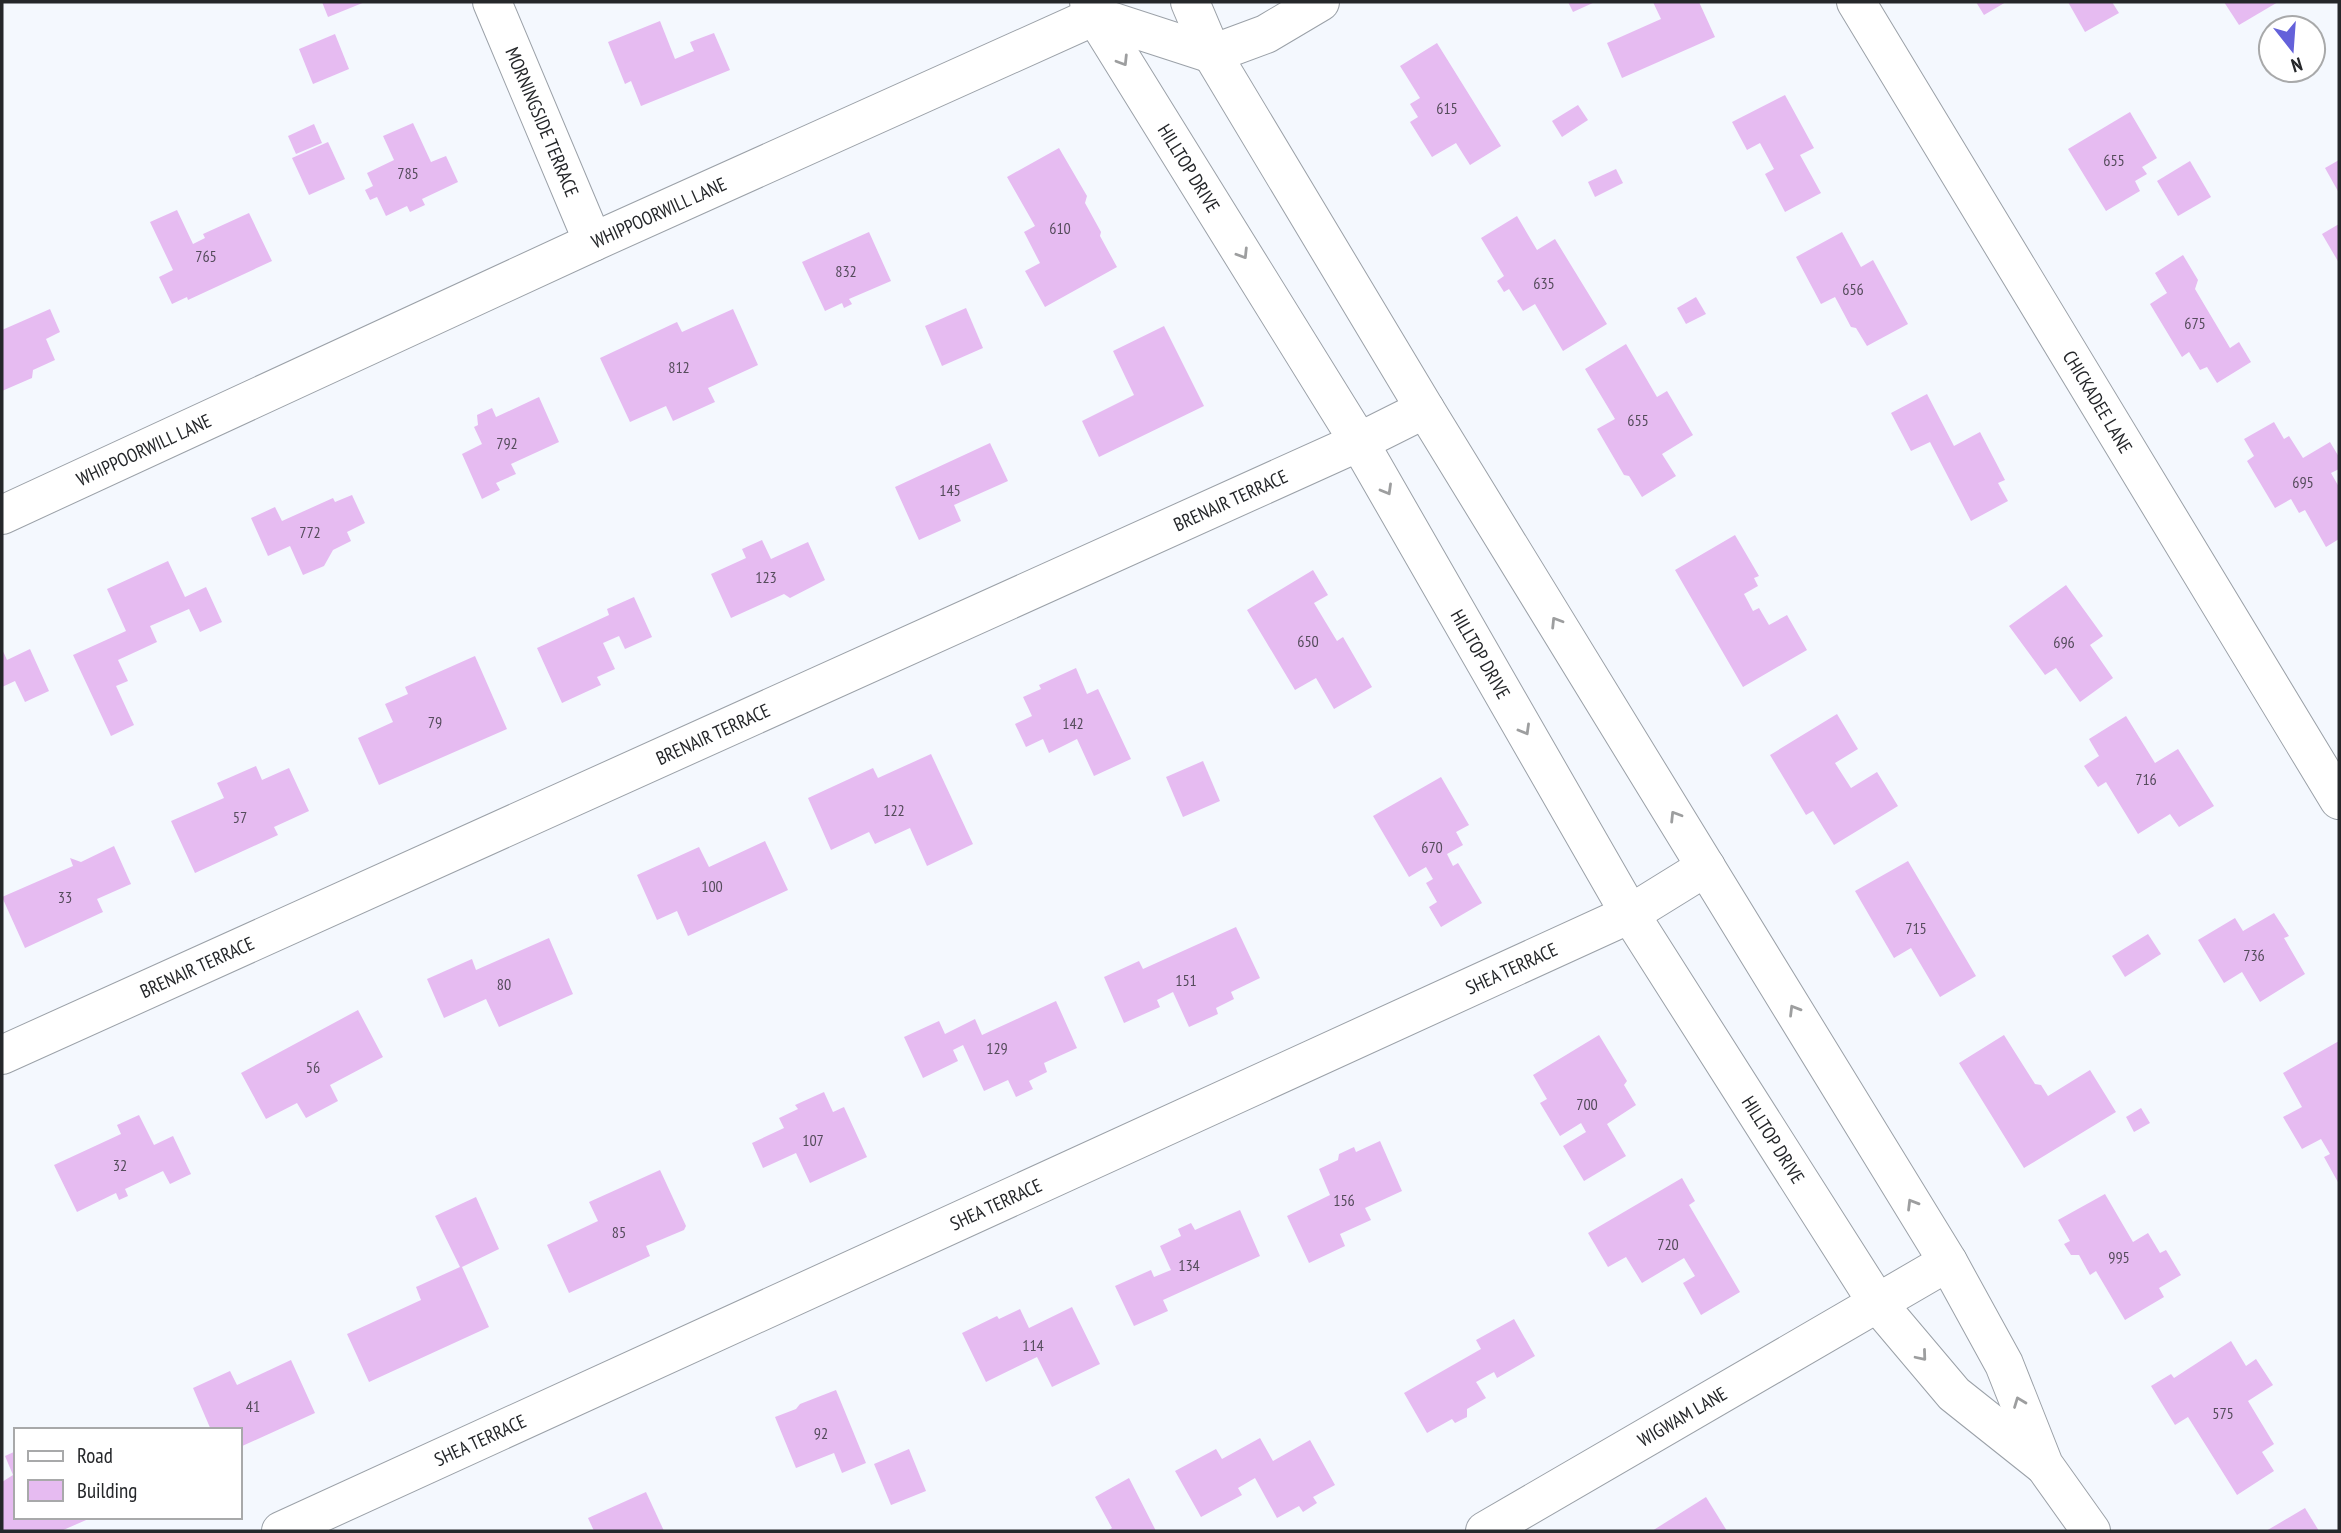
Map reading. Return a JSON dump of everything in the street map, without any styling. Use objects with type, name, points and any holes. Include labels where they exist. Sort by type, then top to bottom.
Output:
[{"type":"street","name":"MORNINGSIDE TERRACE","points":[[492,2],[593,242]]},
{"type":"street","points":[[1190,2],[1212,54],[1425,409],[1948,1262],[2004,1364],[2044,1465],[2091,1531]]},
{"type":"street","points":[[1092,9],[1212,54],[1266,34],[1320,2]]},
{"type":"street","name":"CHICKADEE LANE","points":[[1856,2],[2339,800]]},
{"type":"street","name":"WHIPPOORWILL LANE","points":[[2,515],[1092,9]]},
{"type":"street","name":"HILLTOP DRIVE","points":[[1092,9],[1359,442],[1630,914],[1878,1304]]},
{"type":"street","name":"BRENAIR TERRACE","points":[[2,1055],[1359,442],[1425,409]]},
{"type":"street","name":"SHEA TERRACE","points":[[281,1531],[1630,914],[1706,867]]},
{"type":"street","name":"WIGWAM LANE","points":[[1485,1531],[1948,1262]]},
{"type":"street","points":[[1878,1304],[1954,1394],[2044,1465]]},
{"type":"building","points":[[322,2],[365,2],[328,17]]},
{"type":"building","points":[[1568,2],[1595,2],[1573,12]]},
{"type":"building","points":[[1653,2],[1699,2],[1715,37],[1622,78],[1607,43],[1661,19]]},
{"type":"building","points":[[1976,2],[2006,2],[1984,15]]},
{"type":"building","points":[[2068,2],[2112,2],[2119,13],[2085,32]]},
{"type":"building","points":[[2224,2],[2278,2],[2257,14],[2239,25]]},
{"type":"building","points":[[660,21],[675,59],[694,51],[690,42],[714,33],[730,70],[641,106],[631,81],[625,84],[608,42]]},
{"type":"building","points":[[335,34],[349,69],[313,84],[299,49]]},
{"type":"building","points":[[1437,43],[1501,146],[1470,165],[1456,143],[1432,157],[1410,122],[1418,117],[1410,104],[1420,98],[1400,66]]},
{"type":"building","points":[[1785,95],[1814,148],[1800,155],[1821,193],[1785,212],[1765,174],[1774,169],[1760,143],[1747,150],[1732,122]]},
{"type":"building","points":[[1578,105],[1588,120],[1562,137],[1552,121]]},
{"type":"building","points":[[2130,112],[2157,158],[2142,167],[2147,174],[2135,181],[2140,191],[2106,211],[2068,149]]},
{"type":"building","points":[[413,123],[431,162],[446,156],[458,182],[422,199],[425,205],[410,212],[407,206],[386,216],[377,197],[370,200],[365,190],[373,186],[367,173],[394,160],[383,136]]},
{"type":"building","points":[[314,124],[322,143],[296,154],[288,136]]},
{"type":"building","points":[[328,142],[345,179],[309,195],[292,158]]},
{"type":"building","points":[[1059,148],[1087,196],[1085,203],[1117,267],[1045,307],[1025,271],[1040,263],[1024,232],[1035,226],[1007,177]]},
{"type":"building","points":[[2339,160],[2339,193],[2325,168]]},
{"type":"building","points":[[2190,161],[2211,197],[2178,216],[2157,181]]},
{"type":"building","points":[[1616,169],[1623,183],[1595,197],[1588,182]]},
{"type":"building","points":[[177,210],[193,244],[205,238],[203,234],[249,213],[272,261],[188,300],[187,297],[172,304],[159,277],[173,270],[150,222]]},
{"type":"building","points":[[1517,216],[1537,250],[1555,239],[1607,324],[1563,351],[1535,304],[1523,311],[1509,289],[1504,292],[1497,281],[1504,276],[1481,238]]},
{"type":"building","points":[[2339,224],[2339,263],[2322,234]]},
{"type":"building","points":[[869,232],[891,281],[849,299],[852,304],[844,308],[842,303],[825,311],[802,262]]},
{"type":"building","points":[[1842,232],[1861,267],[1873,260],[1908,324],[1867,346],[1856,328],[1851,327],[1835,297],[1821,304],[1796,257]]},
{"type":"building","points":[[2183,255],[2198,280],[2195,289],[2230,348],[2239,342],[2251,362],[2217,383],[2207,367],[2200,370],[2189,352],[2182,357],[2150,304],[2167,293],[2155,273]]},
{"type":"building","points":[[1696,297],[1706,314],[1686,324],[1677,308]]},
{"type":"building","points":[[966,308],[983,348],[942,366],[925,326]]},
{"type":"building","points":[[50,309],[60,332],[46,339],[55,360],[33,370],[32,378],[2,391],[2,330]]},
{"type":"building","points":[[733,309],[758,365],[708,388],[715,402],[673,421],[666,406],[630,422],[600,358],[677,322],[682,332]]},
{"type":"building","points":[[1164,326],[1204,406],[1099,457],[1082,421],[1134,395],[1113,351]]},
{"type":"building","points":[[1626,344],[1657,397],[1667,391],[1693,435],[1662,454],[1676,476],[1642,497],[1629,476],[1624,475],[1597,429],[1615,419],[1585,369]]},
{"type":"building","points":[[1927,394],[1954,446],[1980,432],[2005,480],[1998,483],[2008,501],[1971,521],[1930,442],[1911,451],[1891,413]]},
{"type":"building","points":[[539,397],[559,442],[511,464],[516,474],[496,483],[500,490],[482,499],[462,454],[482,444],[474,427],[478,425],[477,415],[492,408],[496,417]]},
{"type":"building","points":[[2274,422],[2284,439],[2289,436],[2303,458],[2330,442],[2339,457],[2339,469],[2331,473],[2339,487],[2339,539],[2326,547],[2305,510],[2299,513],[2291,499],[2275,508],[2247,461],[2254,456],[2244,439]]},
{"type":"building","points":[[990,443],[1008,481],[954,505],[961,521],[919,540],[895,487]]},
{"type":"building","points":[[352,495],[365,523],[347,532],[351,541],[333,550],[324,566],[303,575],[290,546],[268,556],[251,518],[275,507],[282,521],[333,498],[335,502]]},
{"type":"building","points":[[1735,535],[1759,576],[1754,578],[1758,586],[1744,594],[1753,611],[1759,608],[1769,625],[1787,615],[1807,650],[1743,687],[1675,570]]},
{"type":"building","points":[[762,540],[771,559],[808,542],[825,580],[790,598],[784,594],[731,618],[711,574],[746,558],[742,549]]},
{"type":"building","points":[[168,561],[185,597],[206,587],[222,622],[200,632],[189,609],[150,626],[157,642],[118,660],[128,681],[116,686],[134,725],[111,736],[73,655],[126,631],[107,589]]},
{"type":"building","points":[[1313,570],[1328,595],[1314,603],[1337,641],[1343,637],[1372,687],[1334,709],[1316,678],[1295,690],[1247,610]]},
{"type":"building","points":[[2066,585],[2103,636],[2090,645],[2113,678],[2080,702],[2056,668],[2045,675],[2009,626]]},
{"type":"building","points":[[634,597],[652,637],[625,649],[619,636],[603,643],[615,669],[597,677],[601,685],[562,703],[537,648],[609,615],[607,609]]},
{"type":"building","points":[[2,649],[7,660],[30,649],[49,691],[25,702],[15,681],[2,687]]},
{"type":"building","points":[[475,656],[507,729],[379,785],[358,738],[393,722],[385,704],[408,694],[405,687]]},
{"type":"building","points":[[1076,668],[1087,694],[1098,689],[1131,759],[1094,776],[1077,739],[1049,753],[1043,739],[1026,747],[1015,724],[1032,716],[1023,697],[1041,689],[1039,685]]},
{"type":"building","points":[[1837,714],[1858,749],[1835,763],[1851,788],[1877,772],[1898,806],[1834,845],[1813,811],[1806,815],[1770,755]]},
{"type":"building","points":[[2126,716],[2155,763],[2178,749],[2214,806],[2179,827],[2170,814],[2138,834],[2106,782],[2098,787],[2084,766],[2099,756],[2089,739]]},
{"type":"building","points":[[931,754],[973,844],[927,866],[910,828],[875,844],[869,832],[831,850],[808,798],[873,768],[878,778]]},
{"type":"building","points":[[1203,761],[1220,801],[1183,817],[1166,777]]},
{"type":"building","points":[[256,766],[262,780],[289,768],[309,811],[274,827],[278,835],[195,873],[171,821],[224,798],[217,783]]},
{"type":"building","points":[[1441,777],[1469,825],[1456,832],[1463,845],[1447,854],[1453,866],[1458,863],[1482,903],[1441,927],[1429,907],[1437,902],[1426,883],[1433,879],[1426,867],[1409,877],[1373,816]]},
{"type":"building","points":[[765,841],[788,890],[688,936],[677,911],[657,920],[637,875],[699,847],[709,867]]},
{"type":"building","points":[[114,846],[131,884],[97,899],[103,912],[25,948],[2,897],[73,866],[70,858],[81,862]]},
{"type":"building","points":[[1908,861],[1976,976],[1940,997],[1911,948],[1894,958],[1855,891]]},
{"type":"building","points":[[2274,913],[2289,936],[2284,938],[2305,974],[2260,1002],[2242,972],[2224,983],[2198,940],[2235,918],[2243,931]]},
{"type":"building","points":[[1236,927],[1260,978],[1231,992],[1234,999],[1216,1008],[1218,1014],[1189,1027],[1173,992],[1157,1000],[1160,1007],[1124,1023],[1104,977],[1139,961],[1143,969]]},
{"type":"building","points":[[2148,934],[2161,954],[2125,977],[2112,956]]},
{"type":"building","points":[[549,938],[573,994],[499,1027],[486,999],[444,1018],[427,979],[472,959],[476,970]]},
{"type":"building","points":[[1056,1001],[1077,1048],[1044,1063],[1047,1072],[1029,1081],[1033,1089],[1016,1097],[1008,1080],[984,1091],[963,1045],[953,1050],[958,1061],[923,1078],[904,1037],[939,1021],[945,1034],[975,1019],[982,1035]]},
{"type":"building","points":[[358,1010],[383,1057],[330,1085],[338,1101],[306,1118],[297,1103],[266,1119],[241,1073]]},
{"type":"building","points":[[1599,1035],[1627,1081],[1624,1085],[1636,1105],[1607,1124],[1626,1156],[1584,1181],[1563,1146],[1586,1132],[1581,1123],[1560,1136],[1540,1103],[1547,1099],[1533,1075]]},
{"type":"building","points":[[2004,1035],[2035,1084],[2041,1085],[2048,1096],[2090,1070],[2116,1112],[2024,1168],[1959,1063]]},
{"type":"building","points":[[2339,1041],[2339,1184],[2324,1157],[2330,1154],[2321,1139],[2302,1149],[2283,1117],[2302,1107],[2283,1073]]},
{"type":"building","points":[[824,1092],[833,1112],[844,1107],[867,1157],[810,1183],[796,1153],[763,1168],[752,1143],[784,1128],[779,1118],[798,1109],[795,1105]]},
{"type":"building","points":[[2141,1108],[2150,1123],[2134,1132],[2126,1117]]},
{"type":"building","points":[[139,1115],[154,1145],[173,1136],[191,1174],[170,1184],[163,1171],[125,1189],[128,1196],[119,1200],[116,1193],[77,1212],[54,1165],[121,1134],[117,1125]]},
{"type":"building","points":[[1380,1141],[1402,1191],[1365,1208],[1371,1220],[1340,1234],[1345,1246],[1309,1263],[1287,1216],[1330,1195],[1319,1169],[1338,1160],[1339,1154],[1354,1147],[1356,1152]]},
{"type":"building","points":[[660,1170],[686,1226],[684,1230],[646,1246],[650,1256],[569,1293],[547,1245],[598,1221],[589,1202]]},
{"type":"building","points":[[1682,1178],[1695,1201],[1689,1205],[1740,1292],[1701,1315],[1683,1283],[1695,1276],[1684,1258],[1642,1283],[1626,1257],[1608,1267],[1588,1233]]},
{"type":"building","points":[[2105,1194],[2133,1242],[2148,1233],[2160,1253],[2166,1250],[2181,1275],[2159,1288],[2164,1297],[2125,1320],[2096,1271],[2090,1275],[2079,1255],[2071,1255],[2064,1244],[2070,1241],[2058,1220]]},
{"type":"building","points":[[476,1197],[499,1249],[462,1267],[489,1327],[369,1382],[347,1334],[421,1300],[416,1287],[460,1267],[435,1216]]},
{"type":"building","points":[[1240,1210],[1260,1256],[1163,1300],[1168,1311],[1134,1326],[1115,1286],[1151,1270],[1154,1277],[1171,1270],[1160,1246],[1181,1236],[1178,1229],[1191,1223],[1195,1230]]},
{"type":"building","points":[[1072,1307],[1100,1364],[1052,1387],[1037,1357],[986,1382],[962,1333],[997,1316],[999,1319],[1020,1309],[1029,1328]]},
{"type":"building","points":[[1514,1319],[1535,1356],[1497,1378],[1494,1372],[1476,1382],[1486,1398],[1467,1409],[1467,1417],[1455,1423],[1452,1419],[1427,1433],[1404,1393],[1481,1349],[1476,1340]]},
{"type":"building","points":[[2231,1341],[2246,1366],[2256,1359],[2273,1385],[2248,1401],[2274,1444],[2262,1452],[2274,1471],[2237,1495],[2188,1417],[2175,1425],[2151,1386],[2171,1374],[2174,1378]]},
{"type":"building","points":[[291,1360],[315,1413],[242,1446],[242,1428],[210,1428],[193,1388],[230,1371],[237,1385]]},
{"type":"building","points":[[836,1390],[866,1463],[842,1473],[834,1453],[796,1468],[775,1417]]},
{"type":"building","points":[[1260,1438],[1273,1461],[1310,1440],[1335,1485],[1313,1497],[1317,1503],[1303,1512],[1299,1506],[1277,1518],[1255,1478],[1238,1488],[1242,1495],[1201,1517],[1175,1471],[1216,1449],[1222,1459]]},
{"type":"building","points":[[909,1449],[926,1491],[891,1505],[874,1464]]},
{"type":"building","points":[[14,1452],[14,1519],[88,1519],[61,1531],[2,1531],[2,1482],[13,1475],[5,1456]]},
{"type":"building","points":[[1129,1478],[1156,1531],[1107,1531],[1112,1528],[1095,1497]]},
{"type":"building","points":[[646,1492],[664,1531],[594,1531],[588,1518]]},
{"type":"building","points":[[1706,1497],[1727,1531],[1652,1531]]},
{"type":"building","points":[[2305,1508],[2319,1531],[2266,1531]]}]
